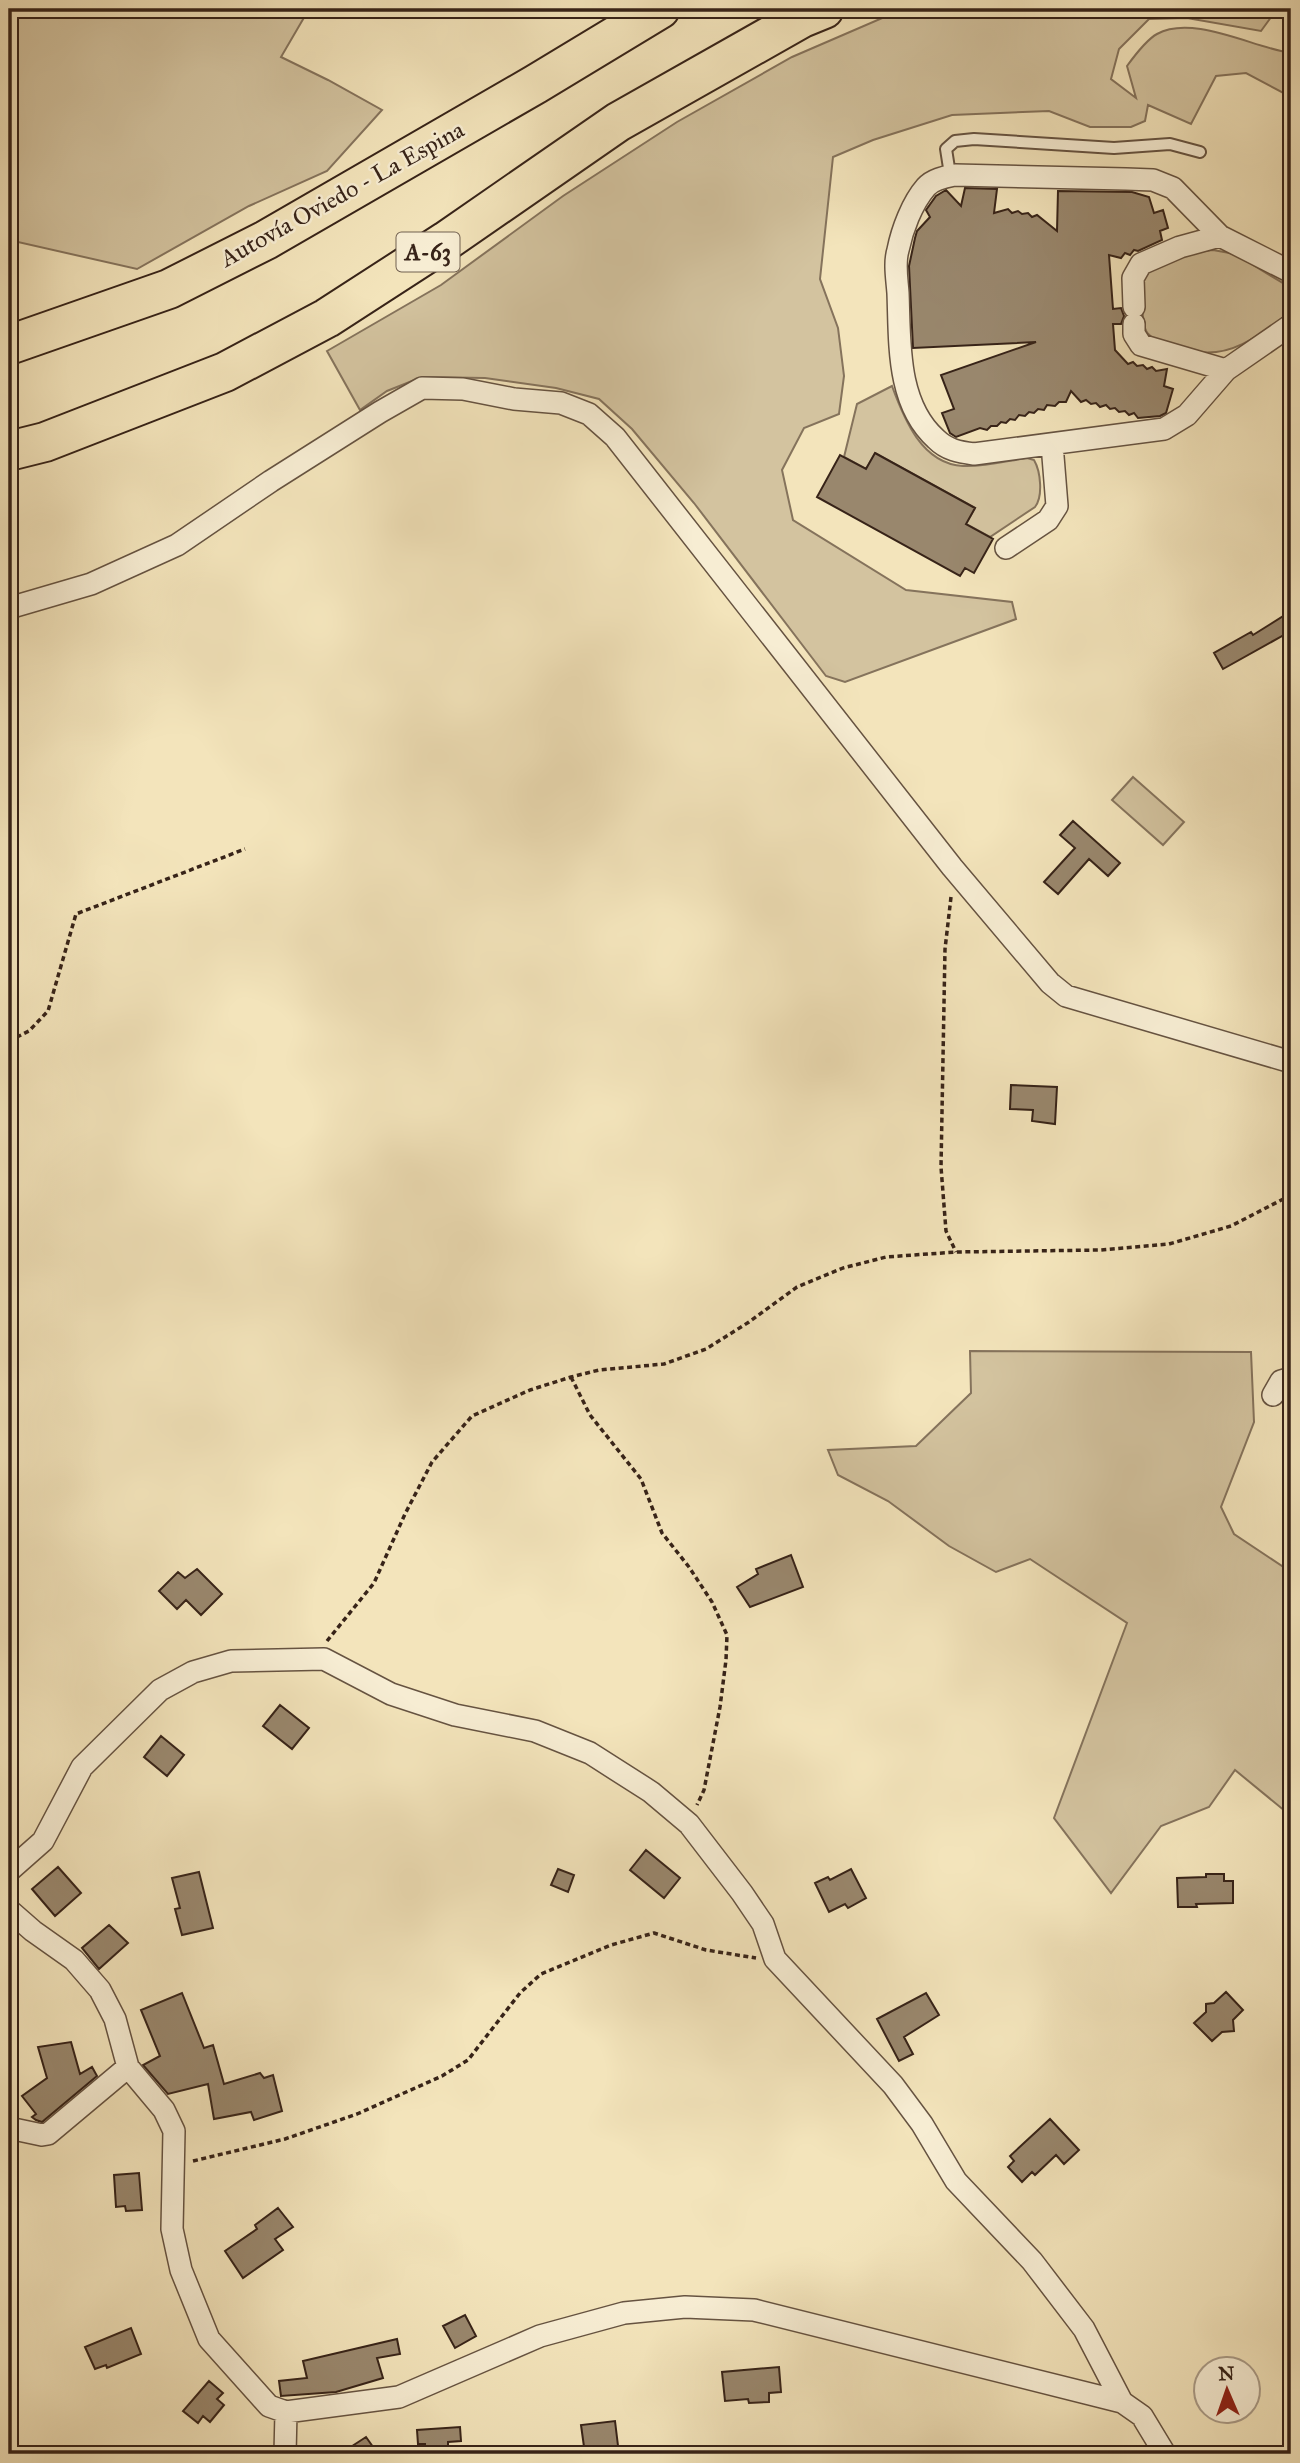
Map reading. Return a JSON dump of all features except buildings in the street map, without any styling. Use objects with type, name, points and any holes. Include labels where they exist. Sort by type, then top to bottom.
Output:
[{"type":"highway","name":"Autovía Oviedo - La Espina","points":[[9,345],[169,289],[266,240],[660,9]]},
{"type":"highway","name":"A-63","points":[[9,451],[46,442],[225,372],[327,318],[618,122],[802,18],[824,9]]},
{"type":"street","points":[[1291,272],[1220,236],[1173,188],[1153,180],[955,175],[940,178],[927,186],[905,226],[897,253],[900,354],[905,384],[918,416],[935,439],[954,452],[974,454],[1164,429],[1187,415],[1226,370],[1291,325]]},
{"type":"street","points":[[1220,236],[1180,247],[1141,264],[1133,278],[1134,334],[1142,345],[1226,370]]},
{"type":"street","points":[[9,608],[91,584],[177,545],[282,474],[422,388],[463,389],[514,399],[561,403],[589,414],[615,438],[952,867],[1050,983],[1066,996],[1291,1062]]},
{"type":"street","points":[[1006,548],[1048,520],[1057,506],[1052,444]]},
{"type":"street","points":[[1273,1395],[1281,1381],[1291,1378]]},
{"type":"street","points":[[9,1871],[43,1840],[82,1767],[160,1690],[193,1672],[231,1661],[324,1660],[391,1694],[455,1715],[535,1731],[590,1753],[651,1792],[689,1824],[743,1893],[763,1924],[775,1959],[893,2085],[922,2124],[956,2181],[1032,2261],[1083,2329],[1122,2402]]},
{"type":"street","points":[[9,1910],[74,1960],[100,1990],[115,2019],[128,2067],[164,2110],[174,2131],[172,2215],[181,2270],[209,2339],[270,2406],[286,2412],[399,2397],[540,2336],[624,2313],[685,2306],[754,2310],[1122,2402],[1142,2416],[1165,2454]]},
{"type":"street","points":[[9,2128],[48,2134],[128,2067]]},
{"type":"street","points":[[285,2454],[286,2412]]},
{"type":"lane","points":[[955,175],[949,168],[946,149],[955,141],[974,139],[1114,148],[1170,144],[1200,152]]},
{"type":"path","points":[[9,1041],[29,1031],[48,1011],[76,914],[245,849]]},
{"type":"path","points":[[952,867],[953,884],[945,949],[941,1167],[946,1231],[956,1252]]},
{"type":"path","points":[[324,1660],[327,1642],[374,1583],[432,1462],[472,1416],[530,1390],[571,1377],[599,1370],[664,1364],[706,1349],[797,1287],[843,1268],[886,1257],[956,1252],[1100,1250],[1170,1244],[1231,1226],[1291,1195]]},
{"type":"path","points":[[571,1377],[590,1415],[641,1479],[662,1533],[712,1602],[726,1635],[720,1707],[704,1790],[689,1824]]},
{"type":"path","points":[[173,2167],[285,2138],[358,2114],[442,2076],[468,2060],[520,1993],[541,1974],[611,1945],[654,1933],[706,1950],[742,1957],[775,1959]]},
{"type":"shaded area","points":[[9,9],[309,9],[281,57],[382,110],[327,171],[249,206],[137,269],[9,240]]},
{"type":"shaded area","points":[[903,9],[1277,9],[1261,31],[1187,18],[1149,19],[1119,49],[1111,79],[1136,98],[1127,66],[1157,34],[1188,28],[1224,34],[1291,53],[1291,97],[1246,73],[1216,76],[1191,124],[1148,105],[1145,121],[1131,127],[1090,127],[1049,111],[952,115],[873,140],[833,157],[820,279],[838,328],[844,376],[839,414],[804,428],[782,470],[793,520],[906,590],[1012,602],[1016,619],[845,682],[826,676],[694,503],[632,429],[599,399],[556,388],[485,378],[422,377],[387,391],[360,410],[327,351],[441,285],[563,196],[677,122],[792,57]]},
{"type":"shaded area","points":[[1213,250],[1235,254],[1291,288],[1291,312],[1260,334],[1225,351],[1196,351],[1163,342],[1147,333],[1142,286],[1147,274],[1195,252]]},
{"type":"shaded area","points":[[892,386],[902,412],[917,438],[936,457],[963,466],[1027,458],[1034,460],[1040,484],[1035,507],[990,537],[966,524],[975,508],[875,453],[866,469],[844,457],[857,404]]},
{"type":"shaded area","points":[[1133,777],[1184,822],[1163,845],[1112,800]]},
{"type":"shaded area","points":[[970,1351],[1251,1352],[1254,1422],[1221,1507],[1234,1534],[1291,1572],[1291,1816],[1235,1770],[1209,1807],[1161,1826],[1111,1893],[1054,1818],[1127,1623],[1030,1559],[996,1572],[949,1546],[888,1501],[838,1475],[828,1450],[916,1446],[971,1393]]}]
